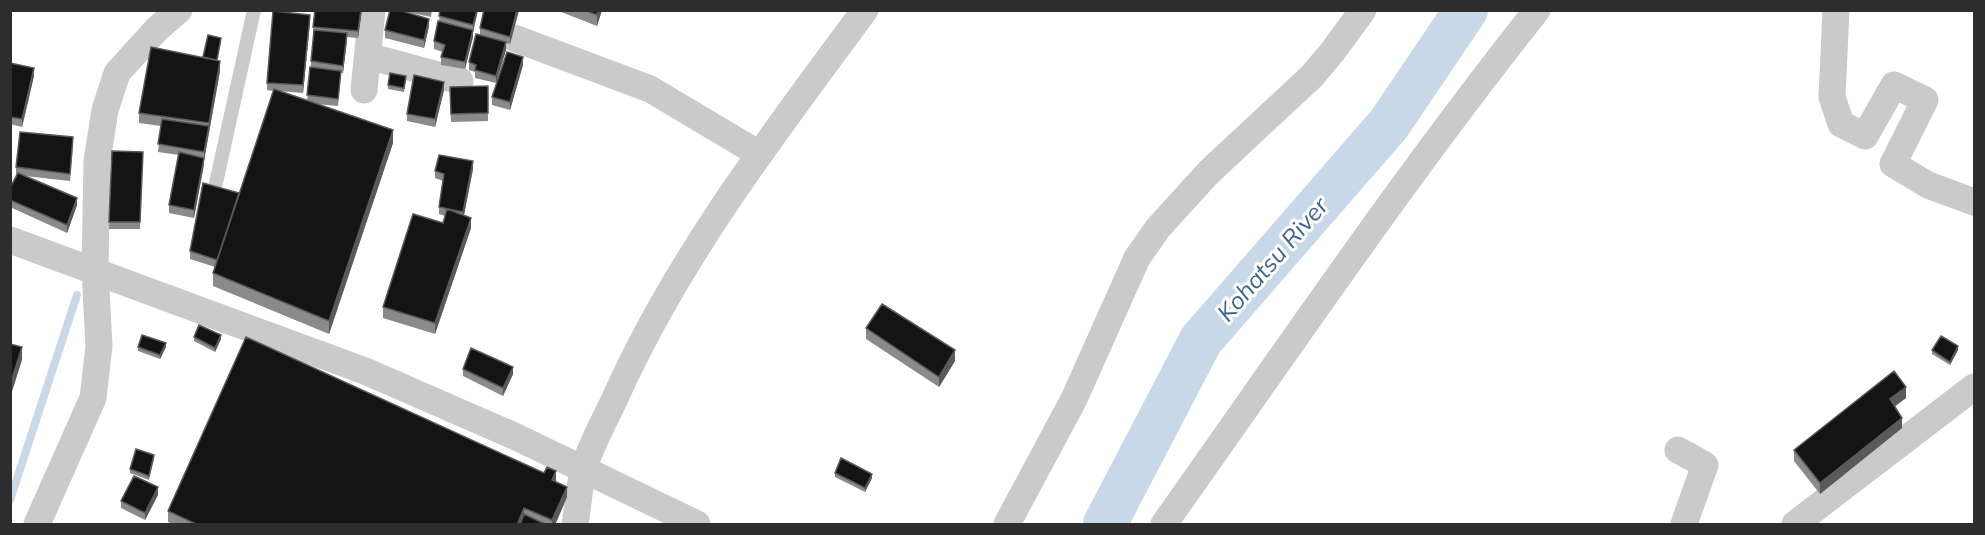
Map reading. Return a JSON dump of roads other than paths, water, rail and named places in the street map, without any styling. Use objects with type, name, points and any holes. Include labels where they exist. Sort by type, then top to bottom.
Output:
[{"type":"street","points":[[37,525],[93,398],[99,346],[95,270],[96,161],[105,110],[117,74],[157,29],[179,10]]},
{"type":"street","points":[[364,90],[372,10]]},
{"type":"street","points":[[575,525],[584,468],[624,379],[661,308],[691,255],[759,154],[865,10]]},
{"type":"street","points":[[1007,525],[1068,409],[1137,258],[1158,228],[1209,172],[1312,75],[1363,10]]},
{"type":"street","points":[[1164,525],[1296,336],[1461,109],[1537,10]]},
{"type":"street","points":[[1836,10],[1832,97],[1841,124],[1865,136],[1894,85],[1925,100],[1893,164],[1928,185],[1974,202]]},
{"type":"street","points":[[514,38],[650,89],[759,154]]},
{"type":"street","points":[[368,56],[460,81]]},
{"type":"street","points":[[10,240],[365,371],[584,468],[697,525]]},
{"type":"street","points":[[1795,525],[1973,393]]},
{"type":"street","points":[[1678,450],[1705,465],[1684,525]]},
{"type":"lane","points":[[216,183],[254,10]]},
{"type":"waterway","name":"Kohatsu River","points":[[1105,524],[1201,340],[1389,124],[1466,10]]},
{"type":"waterway","points":[[10,500],[77,295]]}]
